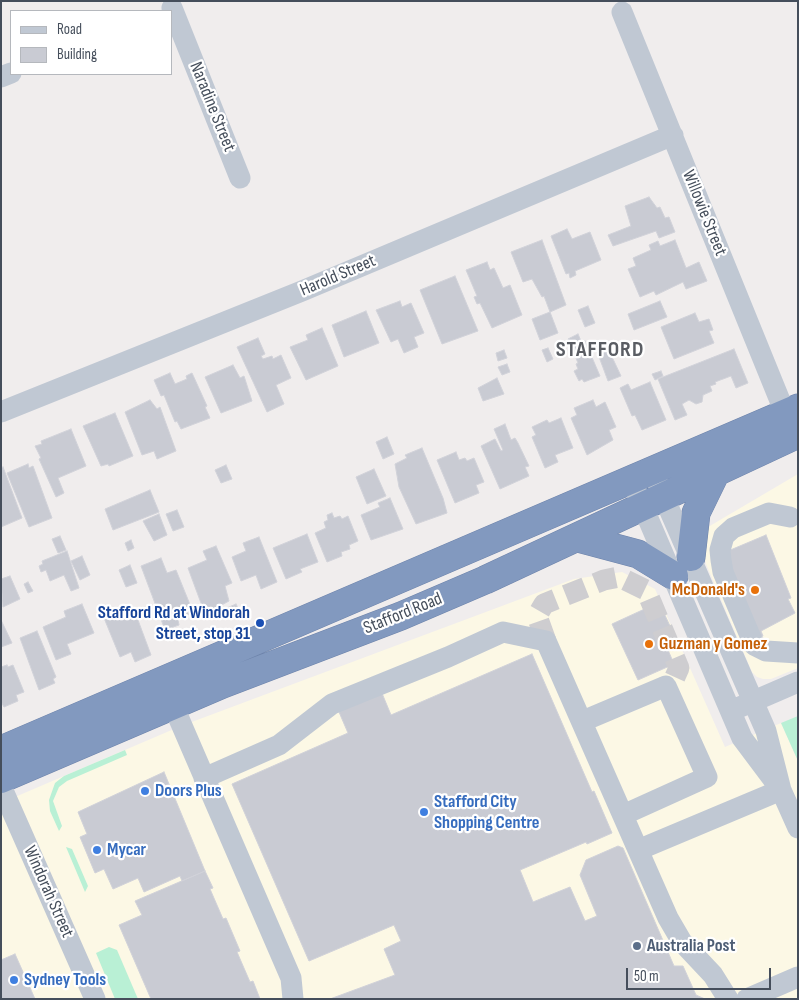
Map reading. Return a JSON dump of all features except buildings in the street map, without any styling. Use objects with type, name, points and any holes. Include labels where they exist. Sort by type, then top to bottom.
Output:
[{"type":"highway","name":"Stafford Road","points":[[1,778],[173,705],[402,616],[578,538],[716,472],[794,418]]},
{"type":"highway","name":"Stafford Road","points":[[1,750],[308,620],[641,474],[794,418]]},
{"type":"highway","points":[[578,538],[682,567],[696,513],[716,472]]},
{"type":"street","name":"Naradine Street","points":[[174,7],[240,178]]},
{"type":"street","name":"Willowie Street","points":[[622,12],[672,135],[794,418]]},
{"type":"street","name":"Harold Street","points":[[1,412],[312,287],[672,135]]},
{"type":"street","points":[[641,474],[682,567],[753,701],[766,732],[781,790],[798,828]]},
{"type":"street","points":[[790,517],[769,513],[733,528],[724,536],[720,550],[723,572],[754,645],[766,651],[798,653]]},
{"type":"street","points":[[682,567],[730,711],[742,738],[781,790]]},
{"type":"street","points":[[204,778],[279,746],[332,704],[448,657],[503,632],[546,642],[583,721],[668,918],[682,942],[713,975],[728,999]]},
{"type":"street","points":[[730,711],[798,682]]},
{"type":"street","points":[[583,721],[666,686],[707,777],[623,815]]},
{"type":"street","points":[[173,705],[291,978],[294,999]]},
{"type":"street","name":"Windorah Street","points":[[1,786],[95,999]]},
{"type":"street","points":[[638,850],[781,790]]},
{"type":"street","points":[[747,999],[798,977]]},
{"type":"shaded area","points":[[798,474],[798,668],[771,679],[763,679],[757,677],[752,672],[706,564],[702,543],[703,530]]},
{"type":"shaded area","points":[[622,572],[655,589],[725,747],[781,723],[798,761],[798,999],[1,999],[1,803],[181,726],[574,579]]},
{"type":"green space","points":[[798,716],[798,761],[781,723]]},
{"type":"green space","points":[[125,750],[127,755],[67,781],[59,787],[53,801],[62,826],[59,831],[50,811],[49,800],[55,783],[64,776]]},
{"type":"green space","points":[[66,847],[72,849],[88,886],[85,892]]},
{"type":"green space","points":[[109,947],[117,950],[138,999],[115,999],[96,953]]},
{"type":"tunnel","points":[[546,641],[537,616],[544,604],[604,580],[619,577],[646,590],[679,668],[674,679],[666,686]]},
{"type":"place","name":"McDonald's","points":[[755,590]]},
{"type":"place","name":"Stafford Rd at Windorah Street, stop 31","points":[[260,623]]},
{"type":"place","name":"Guzman y Gomez","points":[[649,644]]},
{"type":"place","name":"Doors Plus","points":[[145,791]]},
{"type":"place","name":"Stafford City Shopping Centre","points":[[424,812]]},
{"type":"place","name":"Mycar","points":[[97,850]]},
{"type":"place","name":"Australia Post","points":[[637,946]]},
{"type":"place","name":"Sydney Tools","points":[[14,980]]},
{"type":"district","name":"STAFFORD","points":[[600,350]]}]
